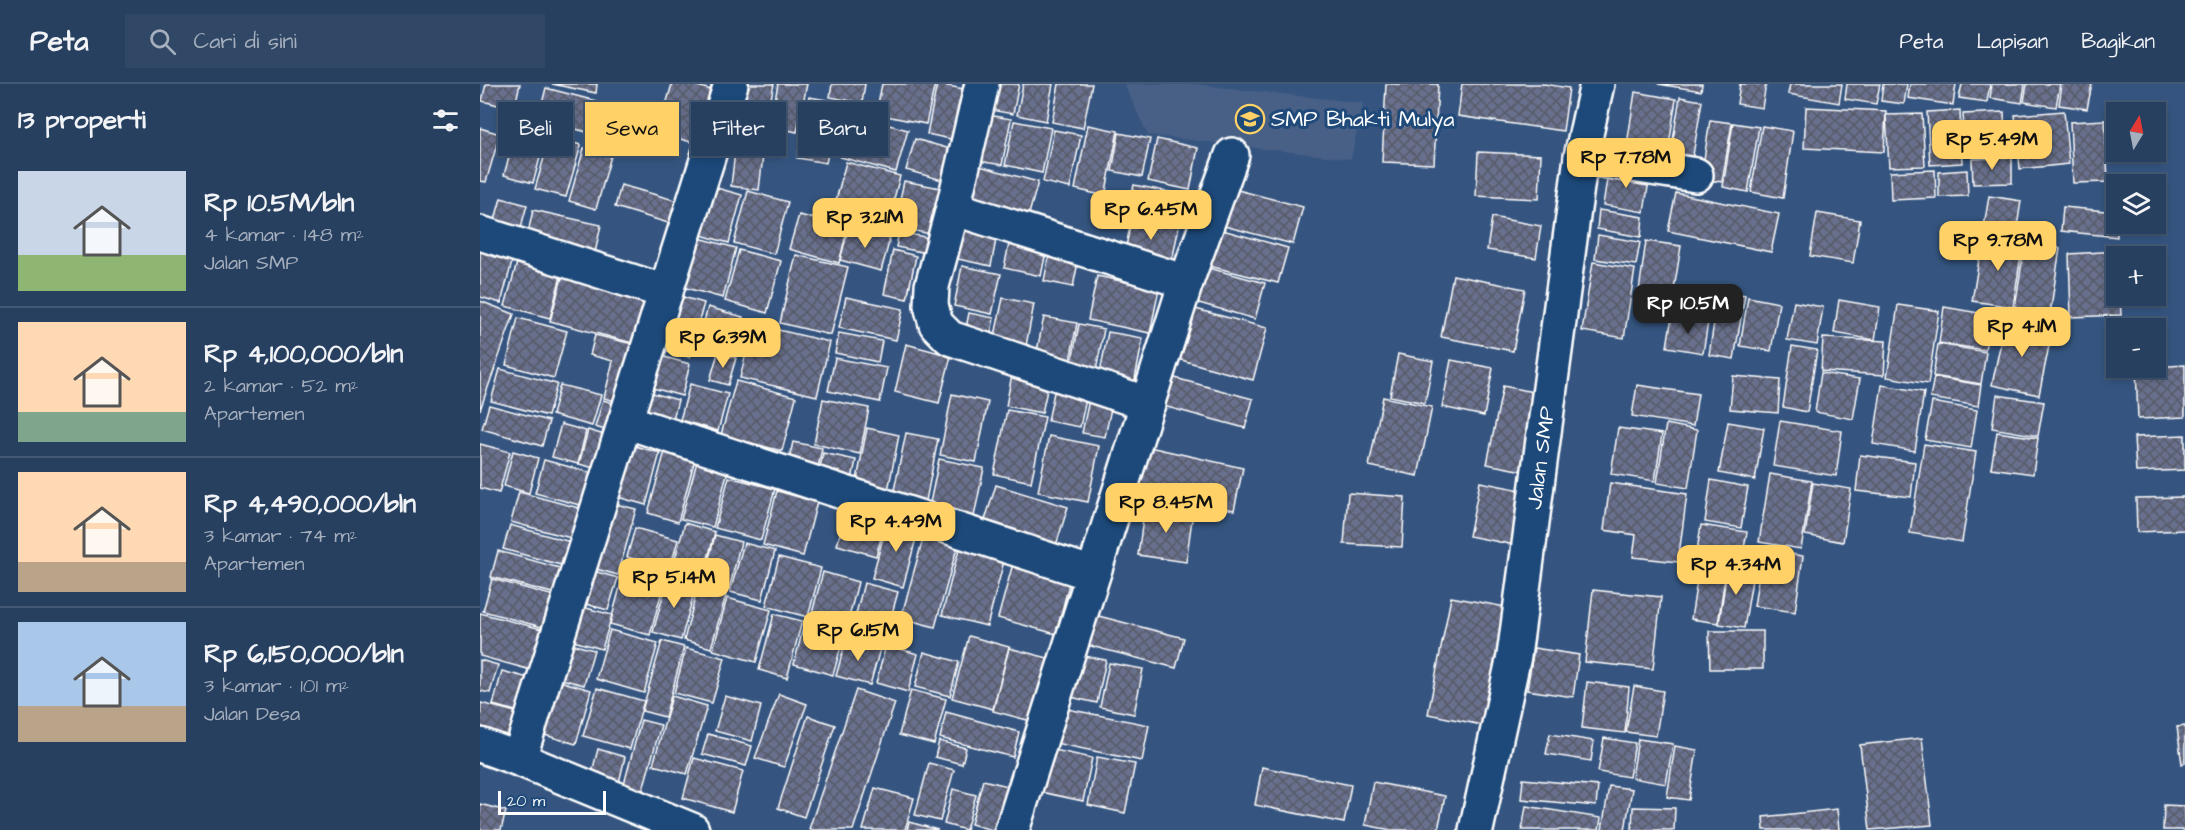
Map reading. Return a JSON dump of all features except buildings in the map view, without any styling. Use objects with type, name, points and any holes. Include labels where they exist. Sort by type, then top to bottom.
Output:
[{"type":"street","points":[[519,759],[731,84]]},
{"type":"street","points":[[982,84],[932,286],[931,305],[936,324],[950,338],[1148,404]]},
{"type":"street","name":"Jalan SMP","points":[[1476,830],[1514,656],[1581,157],[1597,84]]},
{"type":"street","points":[[1012,830],[1186,282],[1232,155]]},
{"type":"street","points":[[1581,157],[1696,175]]},
{"type":"street","points":[[953,208],[1186,282]]},
{"type":"street","points":[[480,233],[666,292]]},
{"type":"street","points":[[626,421],[1094,574]]},
{"type":"street","points":[[480,745],[692,830]]},
{"type":"shaded area","name":"SMP Bhakti Mulya","points":[[1124,84],[1192,84],[1363,103],[1351,159],[1148,135]]},
{"type":"place","name":"SMP Bhakti Mulya","points":[[1250,119]]}]
